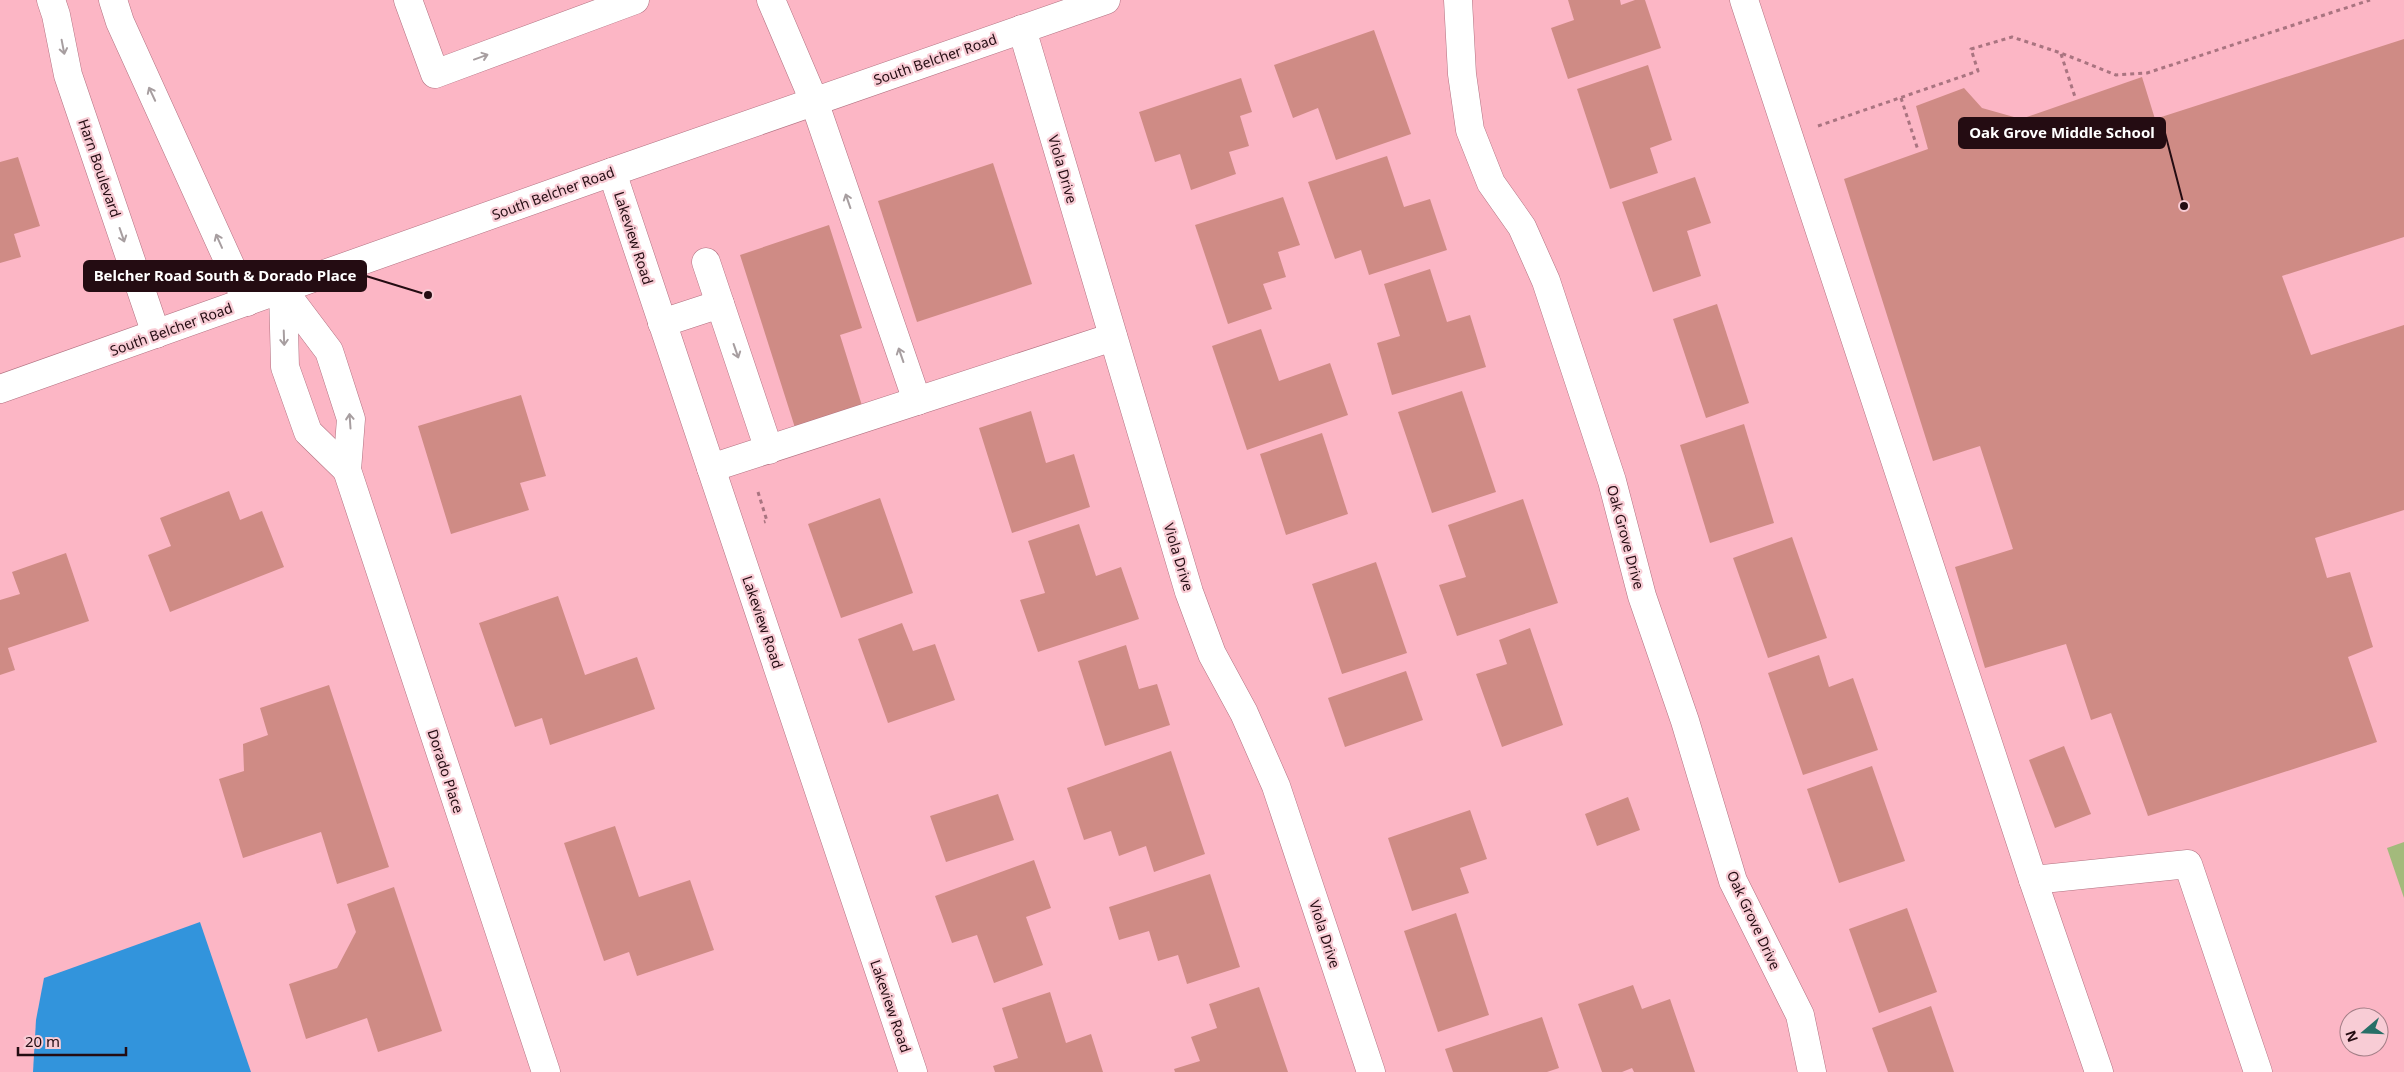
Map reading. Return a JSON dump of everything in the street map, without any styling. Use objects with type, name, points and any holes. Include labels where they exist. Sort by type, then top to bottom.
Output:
[{"type":"street","name":"Harn Boulevard","points":[[51,0],[56,15],[68,75],[156,334]]},
{"type":"street","points":[[113,0],[120,22],[246,302]]},
{"type":"street","points":[[408,0],[435,74],[635,0]]},
{"type":"street","points":[[771,0],[814,101],[917,401]]},
{"type":"street","name":"South Belcher Road","points":[[0,389],[612,172],[1106,0]]},
{"type":"street","name":"Oak Grove Drive","points":[[1458,0],[1462,74],[1470,130],[1491,183],[1522,227],[1546,281],[1612,481],[1642,596],[1685,721],[1733,881],[1800,1015],[1812,1072]]},
{"type":"street","points":[[1744,0],[2033,880],[2099,1072]]},
{"type":"street","name":"Viola Drive","points":[[1022,29],[1189,592],[1212,654],[1244,713],[1276,786],[1371,1072]]},
{"type":"street","name":"Lakeview Road","points":[[612,172],[913,1072]]},
{"type":"street","points":[[706,262],[769,450]]},
{"type":"street","name":"Dorado Place","points":[[282,290],[285,367],[308,432],[346,470]]},
{"type":"street","name":"Dorado Place","points":[[282,290],[329,351],[351,419],[346,470],[546,1072]]},
{"type":"street","points":[[662,323],[720,304]]},
{"type":"street","points":[[711,468],[1113,337]]},
{"type":"street","points":[[2033,880],[2188,864],[2258,1072]]},
{"type":"path","points":[[1813,128],[1978,71],[1971,48],[2012,37],[2061,53],[2116,75],[2147,73],[2370,0]]},
{"type":"path","points":[[2061,53],[2076,97]]},
{"type":"path","points":[[1901,98],[1918,150]]},
{"type":"path","points":[[758,492],[767,521]]},
{"type":"green space","points":[[2404,842],[2404,898],[2387,848]]},
{"type":"water","points":[[200,922],[251,1072],[33,1072],[36,1020],[44,978]]},
{"type":"building","points":[[1568,0],[1620,0],[1621,5],[1635,0],[1645,0],[1661,48],[1568,79],[1551,28],[1574,20]]},
{"type":"building","points":[[1374,30],[1411,134],[1336,160],[1318,108],[1293,118],[1274,65]]},
{"type":"building","points":[[2404,39],[2404,237],[2282,276],[2311,355],[2404,325],[2404,510],[2315,538],[2327,578],[2350,572],[2373,647],[2348,657],[2377,742],[2148,816],[2111,713],[2091,720],[2066,644],[1985,668],[1955,567],[2013,549],[1980,446],[1933,461],[1844,179],[1928,149],[1916,106],[1964,88],[1982,108],[2021,119],[2142,77],[2155,119]]},
{"type":"building","points":[[1648,65],[1672,140],[1650,148],[1658,173],[1610,189],[1577,89]]},
{"type":"building","points":[[1241,78],[1252,112],[1240,116],[1249,146],[1229,152],[1236,174],[1191,190],[1180,154],[1155,162],[1139,112]]},
{"type":"building","points":[[1387,156],[1404,207],[1430,199],[1447,250],[1369,275],[1361,250],[1335,259],[1308,182]]},
{"type":"building","points":[[18,157],[40,226],[14,234],[21,257],[0,263],[0,162]]},
{"type":"building","points":[[993,163],[1032,284],[917,322],[878,201]]},
{"type":"building","points":[[1695,177],[1711,223],[1687,231],[1701,276],[1653,292],[1622,202]]},
{"type":"building","points":[[1283,197],[1300,245],[1278,252],[1286,277],[1263,284],[1272,309],[1228,324],[1195,225]]},
{"type":"building","points":[[829,225],[862,328],[840,335],[864,412],[797,434],[740,255]]},
{"type":"building","points":[[1430,269],[1447,322],[1470,315],[1486,367],[1392,395],[1377,343],[1400,336],[1384,284]]},
{"type":"building","points":[[1717,304],[1749,403],[1706,418],[1673,319]]},
{"type":"building","points":[[1261,329],[1279,381],[1330,363],[1348,415],[1247,450],[1212,346]]},
{"type":"building","points":[[1462,391],[1496,492],[1432,513],[1398,412]]},
{"type":"building","points":[[521,395],[546,476],[520,483],[529,510],[451,534],[418,426]]},
{"type":"building","points":[[1031,411],[1046,463],[1074,454],[1090,507],[1012,533],[979,428]]},
{"type":"building","points":[[1744,424],[1774,523],[1710,543],[1680,445]]},
{"type":"building","points":[[1322,433],[1348,514],[1286,535],[1260,454]]},
{"type":"building","points":[[229,491],[240,520],[262,511],[284,567],[170,612],[148,555],[171,546],[160,518]]},
{"type":"building","points":[[880,498],[913,593],[841,618],[808,524]]},
{"type":"building","points":[[1523,499],[1558,603],[1457,636],[1439,585],[1466,577],[1448,525]]},
{"type":"building","points":[[1079,524],[1096,576],[1121,567],[1139,619],[1038,652],[1020,600],[1045,593],[1028,541]]},
{"type":"building","points":[[1792,537],[1827,638],[1768,658],[1733,558]]},
{"type":"building","points":[[66,553],[89,621],[8,648],[15,670],[0,675],[0,600],[20,594],[12,572]]},
{"type":"building","points":[[1376,562],[1407,653],[1342,674],[1312,584]]},
{"type":"building","points":[[558,596],[585,675],[637,657],[655,709],[550,745],[542,718],[515,727],[479,623]]},
{"type":"building","points":[[902,623],[913,651],[935,644],[955,700],[888,723],[858,639]]},
{"type":"building","points":[[1530,628],[1563,725],[1502,747],[1476,674],[1507,664],[1499,640]]},
{"type":"building","points":[[1126,645],[1139,689],[1157,684],[1170,725],[1105,746],[1078,661]]},
{"type":"building","points":[[1819,655],[1829,687],[1853,678],[1878,750],[1803,775],[1768,673]]},
{"type":"building","points":[[1406,671],[1423,720],[1345,747],[1328,698]]},
{"type":"building","points":[[329,685],[389,867],[337,884],[321,832],[243,858],[219,779],[244,771],[243,744],[268,735],[260,708]]},
{"type":"building","points":[[2064,746],[2091,814],[2055,828],[2029,760]]},
{"type":"building","points":[[1171,751],[1205,854],[1154,872],[1146,846],[1119,856],[1111,831],[1084,840],[1067,788]]},
{"type":"building","points":[[1872,766],[1905,861],[1839,883],[1807,789]]},
{"type":"building","points":[[998,794],[1014,840],[946,862],[930,816]]},
{"type":"building","points":[[1628,797],[1640,830],[1597,846],[1585,814]]},
{"type":"building","points":[[1470,810],[1487,859],[1460,868],[1469,893],[1412,911],[1388,838]]},
{"type":"building","points":[[615,826],[639,897],[690,880],[714,950],[637,976],[629,952],[604,961],[564,843]]},
{"type":"building","points":[[1034,860],[1051,908],[1026,917],[1043,965],[994,983],[977,935],[952,943],[935,896]]},
{"type":"building","points":[[1210,874],[1240,967],[1187,984],[1178,955],[1158,961],[1149,931],[1119,940],[1109,907]]},
{"type":"building","points":[[394,887],[442,1031],[378,1052],[367,1018],[306,1039],[289,984],[337,968],[356,932],[347,904]]},
{"type":"building","points":[[1907,908],[1937,992],[1879,1013],[1849,929]]},
{"type":"building","points":[[1456,913],[1489,1015],[1438,1032],[1404,931]]},
{"type":"building","points":[[1633,985],[1642,1009],[1670,999],[1695,1072],[1634,1072],[1632,1068],[1622,1072],[1602,1072],[1578,1004]]},
{"type":"building","points":[[1259,987],[1288,1072],[1175,1072],[1174,1069],[1200,1061],[1191,1037],[1217,1028],[1209,1004]]},
{"type":"building","points":[[1050,992],[1066,1043],[1091,1034],[1103,1072],[995,1072],[993,1066],[1018,1058],[1002,1008]]},
{"type":"building","points":[[1931,1006],[1954,1072],[1888,1072],[1872,1028]]},
{"type":"building","points":[[1542,1017],[1559,1068],[1547,1072],[1453,1072],[1445,1049]]},
{"type":"place","name":"Oak Grove Middle School","points":[[2184,206]]},
{"type":"place","name":"Belcher Road South & Dorado Place","points":[[428,295]]}]
